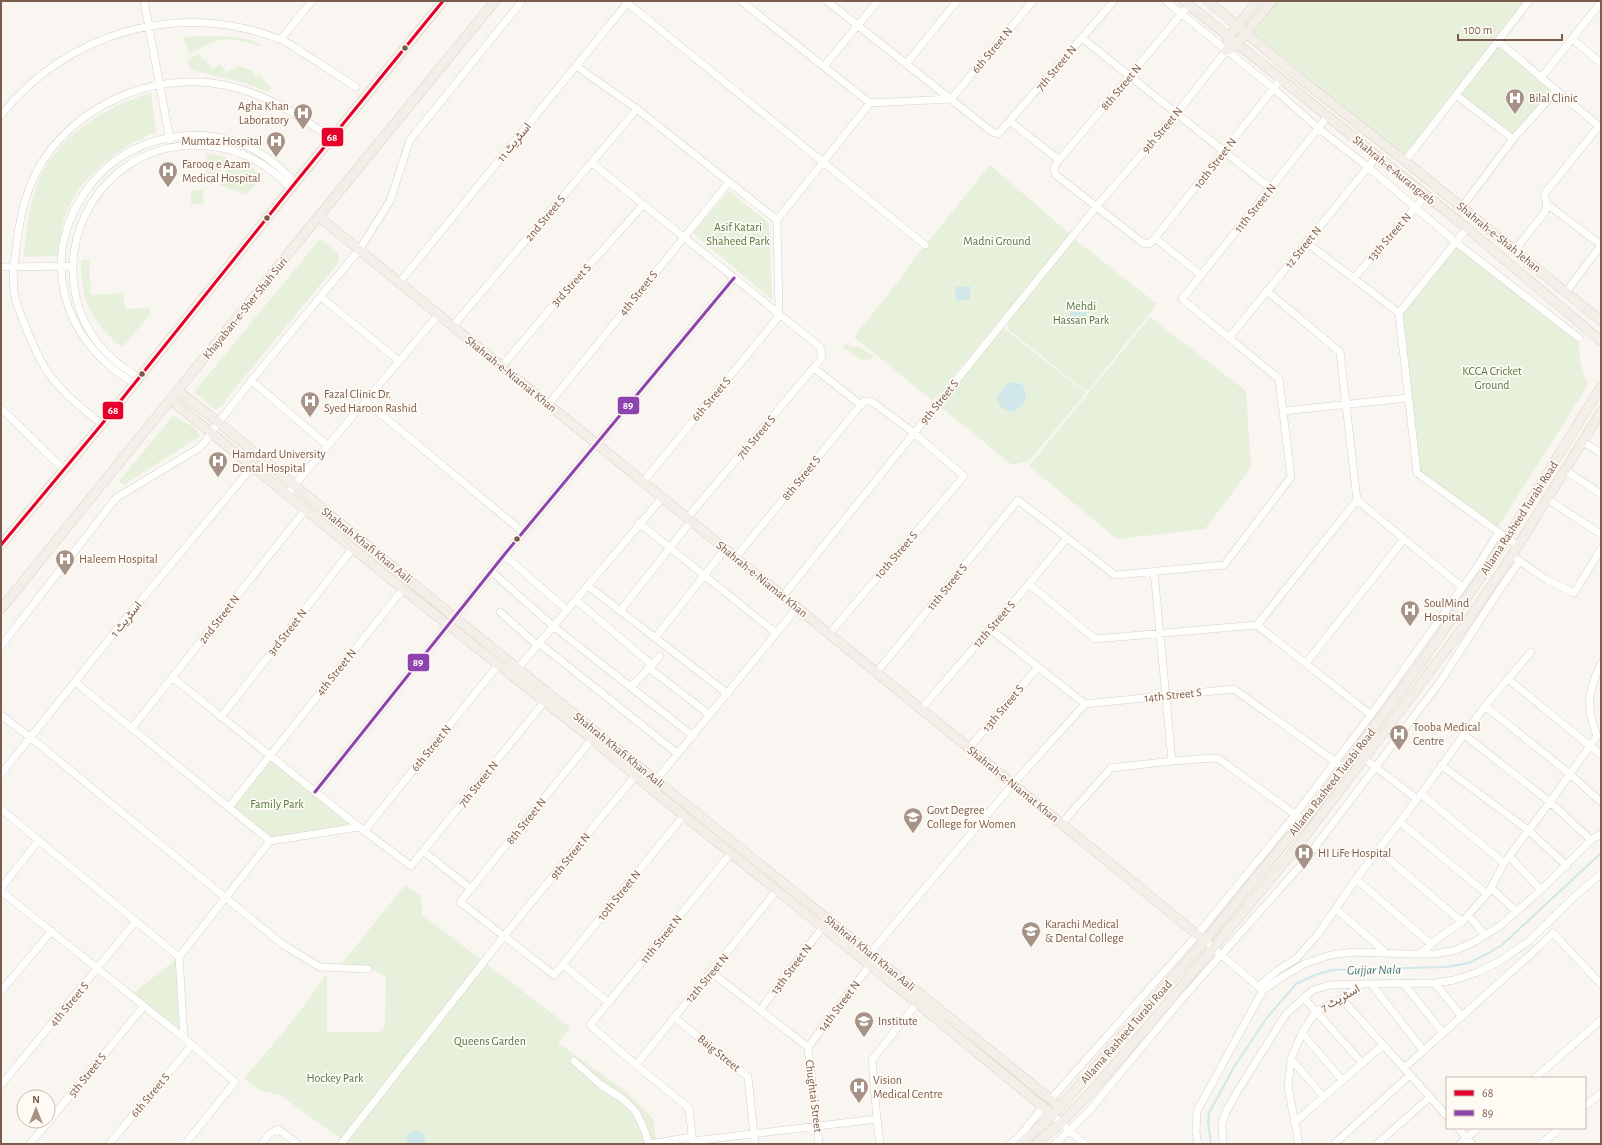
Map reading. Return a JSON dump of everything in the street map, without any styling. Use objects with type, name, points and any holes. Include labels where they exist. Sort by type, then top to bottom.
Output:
[{"type":"main road","points":[[1,545],[102,424],[293,185],[443,1]]},
{"type":"main road","points":[[1208,1],[1246,33]]},
{"type":"main road","points":[[1226,51],[1229,37],[1257,1]]},
{"type":"main road","points":[[1226,51],[1237,44],[1272,1]]},
{"type":"main road","name":"Khayaban-e-Sher Shah Suri","points":[[1,609],[493,3]]},
{"type":"main road","name":"Shahrah-e-Aurangzeb","points":[[1187,3],[1467,228],[1601,341]]},
{"type":"main road","name":"Shahrah-e-Shah Jehan","points":[[1246,33],[1297,76],[1405,161],[1601,321]]},
{"type":"main road","name":"Shahrah-e-Niamat Khan","points":[[319,217],[1205,941]]},
{"type":"main road","name":"Allama Rasheed Turabi Road","points":[[1020,1144],[1053,1115],[1205,941],[1304,822],[1422,663],[1503,535],[1601,387]]},
{"type":"main road","name":"Shahrah Khafi Khan Aali","points":[[178,391],[294,485],[451,620],[499,664],[1053,1115]]},
{"type":"main road","name":"Shahrah Khafi Khan Aali","points":[[171,400],[403,589],[451,620],[518,668],[1060,1107]]},
{"type":"main road","name":"Allama Rasheed Turabi Road","points":[[1036,1144],[1065,1127],[1095,1087],[1213,949],[1297,847],[1365,759],[1465,625],[1518,546],[1601,412]]},
{"type":"main road","points":[[646,785],[654,779]]},
{"type":"main road","points":[[732,855],[740,848]]},
{"type":"main road","points":[[823,928],[829,920]]},
{"type":"street","points":[[144,1],[171,147]]},
{"type":"street","points":[[281,39],[312,1]]},
{"type":"street","points":[[1,646],[116,498],[199,448],[209,437],[218,422],[251,380],[359,250],[390,201],[410,140],[522,1]]},
{"type":"street","points":[[740,1],[870,103],[951,99]]},
{"type":"street","points":[[827,1],[951,99]]},
{"type":"street","points":[[824,66],[878,1]]},
{"type":"street","points":[[906,64],[957,1]]},
{"type":"street","name":"6th Street N","points":[[951,99],[1034,1]]},
{"type":"street","name":"7th Street N","points":[[951,99],[992,132],[998,134],[1114,1]]},
{"type":"street","points":[[1166,1],[1274,89],[1318,128],[1368,167],[1415,208],[1579,338]]},
{"type":"street","points":[[1405,161],[1529,1]]},
{"type":"street","points":[[627,2],[925,245]]},
{"type":"street","name":"اسٹریٹ 11","points":[[399,283],[627,2]]},
{"type":"street","points":[[1541,78],[1601,2]]},
{"type":"street","name":"8th Street N","points":[[1096,207],[1056,175],[1054,170],[1055,166],[1181,14],[1187,3]]},
{"type":"street","points":[[2,111],[33,81],[69,55],[94,42],[148,24],[172,22],[228,24],[254,30],[281,39],[356,87]]},
{"type":"street","points":[[1082,38],[1270,188]]},
{"type":"street","points":[[1572,39],[1601,63]]},
{"type":"street","points":[[1498,41],[1600,127],[1545,193],[1544,198],[1547,204],[1601,245],[1566,292]]},
{"type":"street","name":"9th Street N","points":[[1096,207],[1177,113],[1226,51]]},
{"type":"street","points":[[576,66],[637,110],[777,220]]},
{"type":"street","name":"10th Street N","points":[[1096,207],[1146,244],[1149,244],[1281,79]]},
{"type":"street","points":[[102,424],[70,397],[45,368],[29,336],[14,296],[14,266],[21,213],[36,173],[56,142],[83,118],[118,97],[137,90],[160,85],[197,82],[224,84],[264,98],[291,110],[321,131]]},
{"type":"street","points":[[1462,207],[1512,139],[1556,91]]},
{"type":"street","points":[[1456,95],[1512,139]]},
{"type":"street","points":[[780,315],[777,220],[870,103]]},
{"type":"street","name":"2nd Street S","points":[[452,326],[637,110]]},
{"type":"street","name":"11th Street N","points":[[1229,338],[1182,299],[1327,117]]},
{"type":"street","points":[[1010,122],[1059,160]]},
{"type":"street","points":[[136,380],[121,376],[89,347],[78,329],[69,309],[65,295],[61,266],[63,244],[69,222],[79,201],[92,182],[108,166],[127,153],[147,143],[170,137],[191,135],[233,141],[253,149],[271,160],[293,185]]},
{"type":"street","points":[[136,380],[111,358],[97,343],[86,325],[74,287],[72,266],[74,246],[80,226],[89,206],[100,189],[115,174],[132,162],[151,153],[171,147],[203,145],[219,147],[242,153],[264,164],[282,179],[293,185]]},
{"type":"street","name":"12 Street N","points":[[1229,338],[1377,156]]},
{"type":"street","points":[[592,163],[780,315]]},
{"type":"street","name":"4th Street S","points":[[548,405],[730,182]]},
{"type":"street","name":"13th Street N","points":[[1353,279],[1426,196]]},
{"type":"street","points":[[1514,250],[1545,212],[1547,204]]},
{"type":"street","name":"3rd Street S","points":[[501,366],[643,205]]},
{"type":"street","name":"9th Street S","points":[[783,596],[1096,207]]},
{"type":"street","points":[[1398,313],[1467,228]]},
{"type":"street","points":[[1155,238],[1201,275]]},
{"type":"street","points":[[1306,242],[1398,313],[1417,473],[1518,546]]},
{"type":"street","points":[[1,267],[72,266]]},
{"type":"street","points":[[315,792],[451,620],[734,278]]},
{"type":"street","points":[[1267,292],[1340,352],[1357,500],[1462,587]]},
{"type":"street","points":[[321,296],[399,360]]},
{"type":"street","points":[[287,494],[438,315]]},
{"type":"street","name":"7th Street S","points":[[620,611],[671,548],[689,520],[821,359],[822,354],[820,347],[780,315]]},
{"type":"street","name":"6th Street S","points":[[643,482],[780,315]]},
{"type":"street","points":[[1067,538],[1115,575],[1224,565],[1291,477],[1279,379],[1229,338]]},
{"type":"street","points":[[814,368],[861,405]]},
{"type":"street","points":[[251,380],[328,446]]},
{"type":"street","points":[[1283,411],[1408,398]]},
{"type":"street","name":"8th Street S","points":[[735,558],[861,405],[867,400],[871,400],[914,433]]},
{"type":"street","points":[[365,401],[523,532]]},
{"type":"street","points":[[1,408],[63,469]]},
{"type":"street","name":"10th Street S","points":[[829,634],[964,476],[914,433]]},
{"type":"street","points":[[1583,442],[1601,453]]},
{"type":"street","name":"اسٹریٹ 1","points":[[1,774],[253,466]]},
{"type":"street","points":[[1565,470],[1601,494]]},
{"type":"street","points":[[518,668],[588,586],[639,523],[662,498]]},
{"type":"street","points":[[1547,499],[1601,534]]},
{"type":"street","name":"11th Street S","points":[[876,673],[1018,500],[1067,538]]},
{"type":"street","points":[[1257,625],[1357,500]]},
{"type":"street","name":"2nd Street N","points":[[132,728],[306,509]]},
{"type":"street","points":[[639,523],[776,633]]},
{"type":"street","points":[[1051,1099],[1197,935],[1295,815],[1372,715],[1462,587],[1503,535]]},
{"type":"street","name":"12th Street S","points":[[921,709],[1067,538]]},
{"type":"street","points":[[1306,663],[1404,539]]},
{"type":"street","name":"3rd Street N","points":[[221,717],[353,548]]},
{"type":"street","points":[[656,638],[725,549]]},
{"type":"street","points":[[1512,555],[1547,580],[1574,593],[1600,553]]},
{"type":"street","points":[[504,555],[567,610]]},
{"type":"street","points":[[1054,1144],[1065,1127],[1090,1111],[1182,998],[1222,956],[1302,864],[1440,682],[1500,589],[1520,561]]},
{"type":"street","points":[[491,571],[553,626],[693,736]]},
{"type":"street","points":[[1154,571],[1172,761]]},
{"type":"street","points":[[1029,584],[1095,639],[1257,625],[1372,715]]},
{"type":"street","points":[[588,586],[728,694]]},
{"type":"street","name":"4th Street N","points":[[229,807],[403,589]]},
{"type":"street","points":[[576,600],[650,667],[710,715]]},
{"type":"street","points":[[654,779],[678,754],[797,608]]},
{"type":"street","points":[[500,612],[538,644],[678,754]]},
{"type":"street","points":[[870,953],[1013,784],[1085,704],[990,629]]},
{"type":"street","points":[[1198,1144],[1196,1132],[1197,1111],[1261,989],[1296,959],[1318,934],[1356,878],[1400,822],[1485,706],[1531,652]]},
{"type":"street","points":[[631,687],[660,656]]},
{"type":"street","name":"6th Street N","points":[[361,829],[499,664]]},
{"type":"street","points":[[1422,954],[1422,952],[1431,944],[1462,922],[1489,891],[1504,863],[1590,746],[1599,736],[1592,722],[1589,704],[1590,689],[1601,664]]},
{"type":"street","name":"13th Street S","points":[[969,748],[1038,666]]},
{"type":"street","points":[[172,678],[361,829]]},
{"type":"street","points":[[1508,679],[1601,755]]},
{"type":"street","points":[[75,682],[270,841]]},
{"type":"street","name":"14th Street S","points":[[1085,704],[1234,689],[1344,768]]},
{"type":"street","name":"7th Street N","points":[[361,829],[411,866],[545,701]]},
{"type":"street","points":[[1485,706],[1570,774],[1601,802]]},
{"type":"street","points":[[1,715],[282,944],[320,967],[368,968]]},
{"type":"street","points":[[1464,734],[1550,802],[1591,840]]},
{"type":"street","name":"8th Street N","points":[[504,936],[460,902],[592,739]]},
{"type":"street","points":[[1062,823],[1111,768],[1214,758],[1219,759],[1304,822]]},
{"type":"street","points":[[1365,759],[1376,768],[1419,796],[1504,863]]},
{"type":"street","points":[[1441,765],[1528,830],[1566,866]]},
{"type":"street","name":"9th Street N","points":[[341,1144],[504,936],[635,776]]},
{"type":"street","points":[[1,809],[179,958]]},
{"type":"street","name":"10th Street N","points":[[504,936],[554,975],[684,815]]},
{"type":"street","points":[[1400,822],[1516,911]]},
{"type":"street","points":[[184,1038],[179,958],[270,841],[361,829]]},
{"type":"street","points":[[1281,973],[1330,955],[1355,952],[1436,954],[1456,950],[1474,942],[1501,925],[1541,890],[1591,840],[1601,834]]},
{"type":"street","points":[[39,840],[1,889],[184,1038],[235,1082],[185,1144]]},
{"type":"street","points":[[1378,850],[1462,922]]},
{"type":"street","points":[[423,851],[471,889]]},
{"type":"street","name":"11th Street N","points":[[636,1065],[590,1025],[732,855]]},
{"type":"street","points":[[1509,856],[1541,890]]},
{"type":"street","name":"اسٹریٹ 7","points":[[1299,1144],[1288,1087],[1291,1059],[1302,1033],[1316,1011],[1342,999],[1362,984],[1435,983],[1454,980],[1478,972],[1500,962],[1529,941],[1575,896],[1601,874]]},
{"type":"street","points":[[1356,878],[1431,944]]},
{"type":"street","name":"12th Street N","points":[[636,1065],[674,1017],[712,973],[777,890]]},
{"type":"street","points":[[1336,909],[1384,951],[1384,953]]},
{"type":"street","points":[[1468,915],[1486,935]]},
{"type":"street","name":"4th Street S","points":[[1,1086],[136,921]]},
{"type":"street","name":"13th Street N","points":[[760,1010],[823,928]]},
{"type":"street","points":[[1,991],[52,932]]},
{"type":"street","points":[[1404,1068],[1553,933],[1601,984]]},
{"type":"street","points":[[1205,941],[1261,989]]},
{"type":"street","points":[[563,965],[609,1003]]},
{"type":"street","name":"14th Street N","points":[[808,1047],[870,965]]},
{"type":"street","points":[[712,973],[808,1047]]},
{"type":"street","points":[[1224,1144],[1222,1125],[1237,1092],[1286,1014],[1313,990],[1330,985],[1345,983],[1362,984]]},
{"type":"street","points":[[1435,983],[1462,1017]]},
{"type":"street","points":[[1404,984],[1443,1034]]},
{"type":"street","points":[[1372,985],[1423,1050]]},
{"type":"street","points":[[1304,998],[1362,1063]]},
{"type":"street","points":[[1342,999],[1446,1115]]},
{"type":"street","points":[[880,1144],[872,1060],[917,1003]]},
{"type":"street","name":"5th Street S","points":[[30,1144],[144,1006]]},
{"type":"street","name":"Baig Street","points":[[674,1017],[748,1077],[755,1144]]},
{"type":"street","points":[[1536,1077],[1600,1025]]},
{"type":"street","points":[[1302,1033],[1342,1080]]},
{"type":"street","name":"6th Street S","points":[[109,1144],[192,1045]]},
{"type":"street","points":[[1295,1122],[1383,1045]]},
{"type":"street","name":"Chughtai Street","points":[[808,1047],[819,1144]]},
{"type":"street","points":[[1291,1059],[1324,1097]]},
{"type":"street","points":[[574,1061],[601,1085],[623,1099],[636,1112],[649,1144],[693,1141],[877,1119]]},
{"type":"street","points":[[636,1065],[689,1108],[693,1141]]},
{"type":"street","points":[[1334,1144],[1410,1075]]},
{"type":"street","points":[[1586,1105],[1601,1093]]},
{"type":"street","points":[[1377,1144],[1430,1097]]},
{"type":"street","points":[[1010,1144],[1018,1138],[1043,1108]]},
{"type":"street","points":[[1053,1115],[1085,1144]]},
{"type":"street","points":[[262,1144],[270,1134],[278,1129],[298,1144]]},
{"type":"street","points":[[1459,1129],[1472,1144]]},
{"type":"street","points":[[1460,1144],[1477,1129]]},
{"type":"street","points":[[1541,1144],[1559,1129]]},
{"type":"green space","points":[[1272,1],[1532,1],[1498,42],[1557,91],[1513,139],[1455,94],[1402,161],[1246,33]]},
{"type":"green space","points":[[210,36],[246,39],[259,43],[265,47],[237,41],[221,40],[189,54],[183,37]]},
{"type":"green space","points":[[197,54],[200,55],[202,60],[206,60],[212,69],[220,64],[226,73],[238,66],[251,70],[255,77],[260,75],[271,87],[269,92],[245,83],[191,70],[187,61]]},
{"type":"green space","points":[[151,93],[156,132],[125,147],[98,168],[86,181],[76,194],[68,209],[61,230],[59,256],[24,257],[28,224],[35,191],[53,156],[66,141],[97,117],[114,107]]},
{"type":"green space","points":[[206,153],[226,157],[216,183],[206,181]]},
{"type":"green space","points":[[232,160],[251,167],[263,175],[246,195],[220,185]]},
{"type":"green space","name":"Madni Ground","points":[[990,165],[1070,234],[933,401],[854,337],[908,269],[907,268]]},
{"type":"green space","points":[[191,190],[203,190],[204,204],[191,204]]},
{"type":"green space","name":"Asif Katari Shaheed Park","points":[[729,191],[769,223],[772,300],[693,233]]},
{"type":"green space","name":"Mehdi Hassan Park","points":[[1072,237],[1157,304],[1088,391],[1086,389],[1085,391],[1007,328],[1009,325],[1004,321]]},
{"type":"green space","points":[[320,239],[338,253],[339,262],[228,397],[224,404],[216,410],[194,392]]},
{"type":"green space","name":"KCCA Cricket Ground","points":[[1458,244],[1579,338],[1580,362],[1588,385],[1498,527],[1417,473],[1399,313]]},
{"type":"green space","points":[[81,260],[89,260],[91,295],[123,293],[125,309],[149,308],[151,313],[122,348],[111,338],[95,319],[90,310],[83,288]]},
{"type":"green space","points":[[1150,317],[1246,391],[1251,468],[1205,529],[1117,539],[1029,466]]},
{"type":"green space","name":"Mehdi Hassan Park","points":[[1001,326],[1086,393],[1029,461],[1012,465],[936,403]]},
{"type":"green space","points":[[846,343],[851,347],[860,347],[873,356],[871,359],[860,360],[843,347]]},
{"type":"green space","points":[[173,416],[194,427],[200,436],[124,485],[119,481]]},
{"type":"green space","name":"Family Park","points":[[270,756],[359,827],[270,841],[229,807]]},
{"type":"green space","points":[[405,885],[421,896],[422,915],[570,1027],[558,1043],[623,1089],[653,1119],[657,1144],[348,1144],[280,1095],[261,1091],[244,1079],[294,1019],[327,974],[327,1032],[379,1032],[385,1026],[386,977],[369,967],[340,966]]},
{"type":"green space","points":[[179,957],[184,1038],[131,995]]},
{"type":"water","points":[[970,286],[970,300],[956,301],[955,287]]},
{"type":"water","points":[[1078,307],[1084,309],[1086,315],[1084,321],[1078,323],[1072,321],[1070,315],[1072,309]]},
{"type":"water","points":[[1013,382],[1022,384],[1026,398],[1023,405],[1011,412],[1005,410],[1001,406],[997,397],[1008,383]]},
{"type":"water","points":[[418,1131],[424,1135],[426,1144],[407,1144],[407,1136]]},
{"type":"waterway","name":"Gujjar Nala","points":[[1211,1144],[1208,1122],[1209,1113],[1234,1067],[1266,1019],[1296,984],[1315,975],[1332,970],[1446,967],[1469,963],[1502,945],[1601,853]]},
{"type":"transit line","name":"68","points":[[1,545],[102,424],[443,1]]},
{"type":"transit line","name":"89","points":[[315,792],[504,555],[734,278]]},
{"type":"place","name":"Bilal Clinic","points":[[1515,115]]},
{"type":"place","name":"Agha Khan Laboratory","points":[[303,130]]},
{"type":"place","name":"Mumtaz Hospital","points":[[276,158]]},
{"type":"place","name":"Farooq e Azam Medical Hospital","points":[[168,188]]},
{"type":"place","name":"Fazal Clinic Dr. Syed Haroon Rashid","points":[[310,418]]},
{"type":"place","name":"Hamdard University Dental Hospital","points":[[218,478]]},
{"type":"place","name":"Haleem Hospital","points":[[65,576]]},
{"type":"place","name":"SoulMind Hospital","points":[[1410,627]]},
{"type":"place","name":"Tooba Medical Centre","points":[[1399,751]]},
{"type":"place","name":"Govt Degree College for Women","points":[[913,834]]},
{"type":"place","name":"HI LiFe Hospital","points":[[1304,870]]},
{"type":"place","name":"Karachi Medical & Dental College","points":[[1031,948]]},
{"type":"place","name":"Institute","points":[[864,1038]]},
{"type":"place","name":"Vision Medical Centre","points":[[859,1104]]},
{"type":"park label","name":"Queens Garden","points":[[490,1041]]},
{"type":"park label","name":"Hockey Park","points":[[335,1078]]}]
